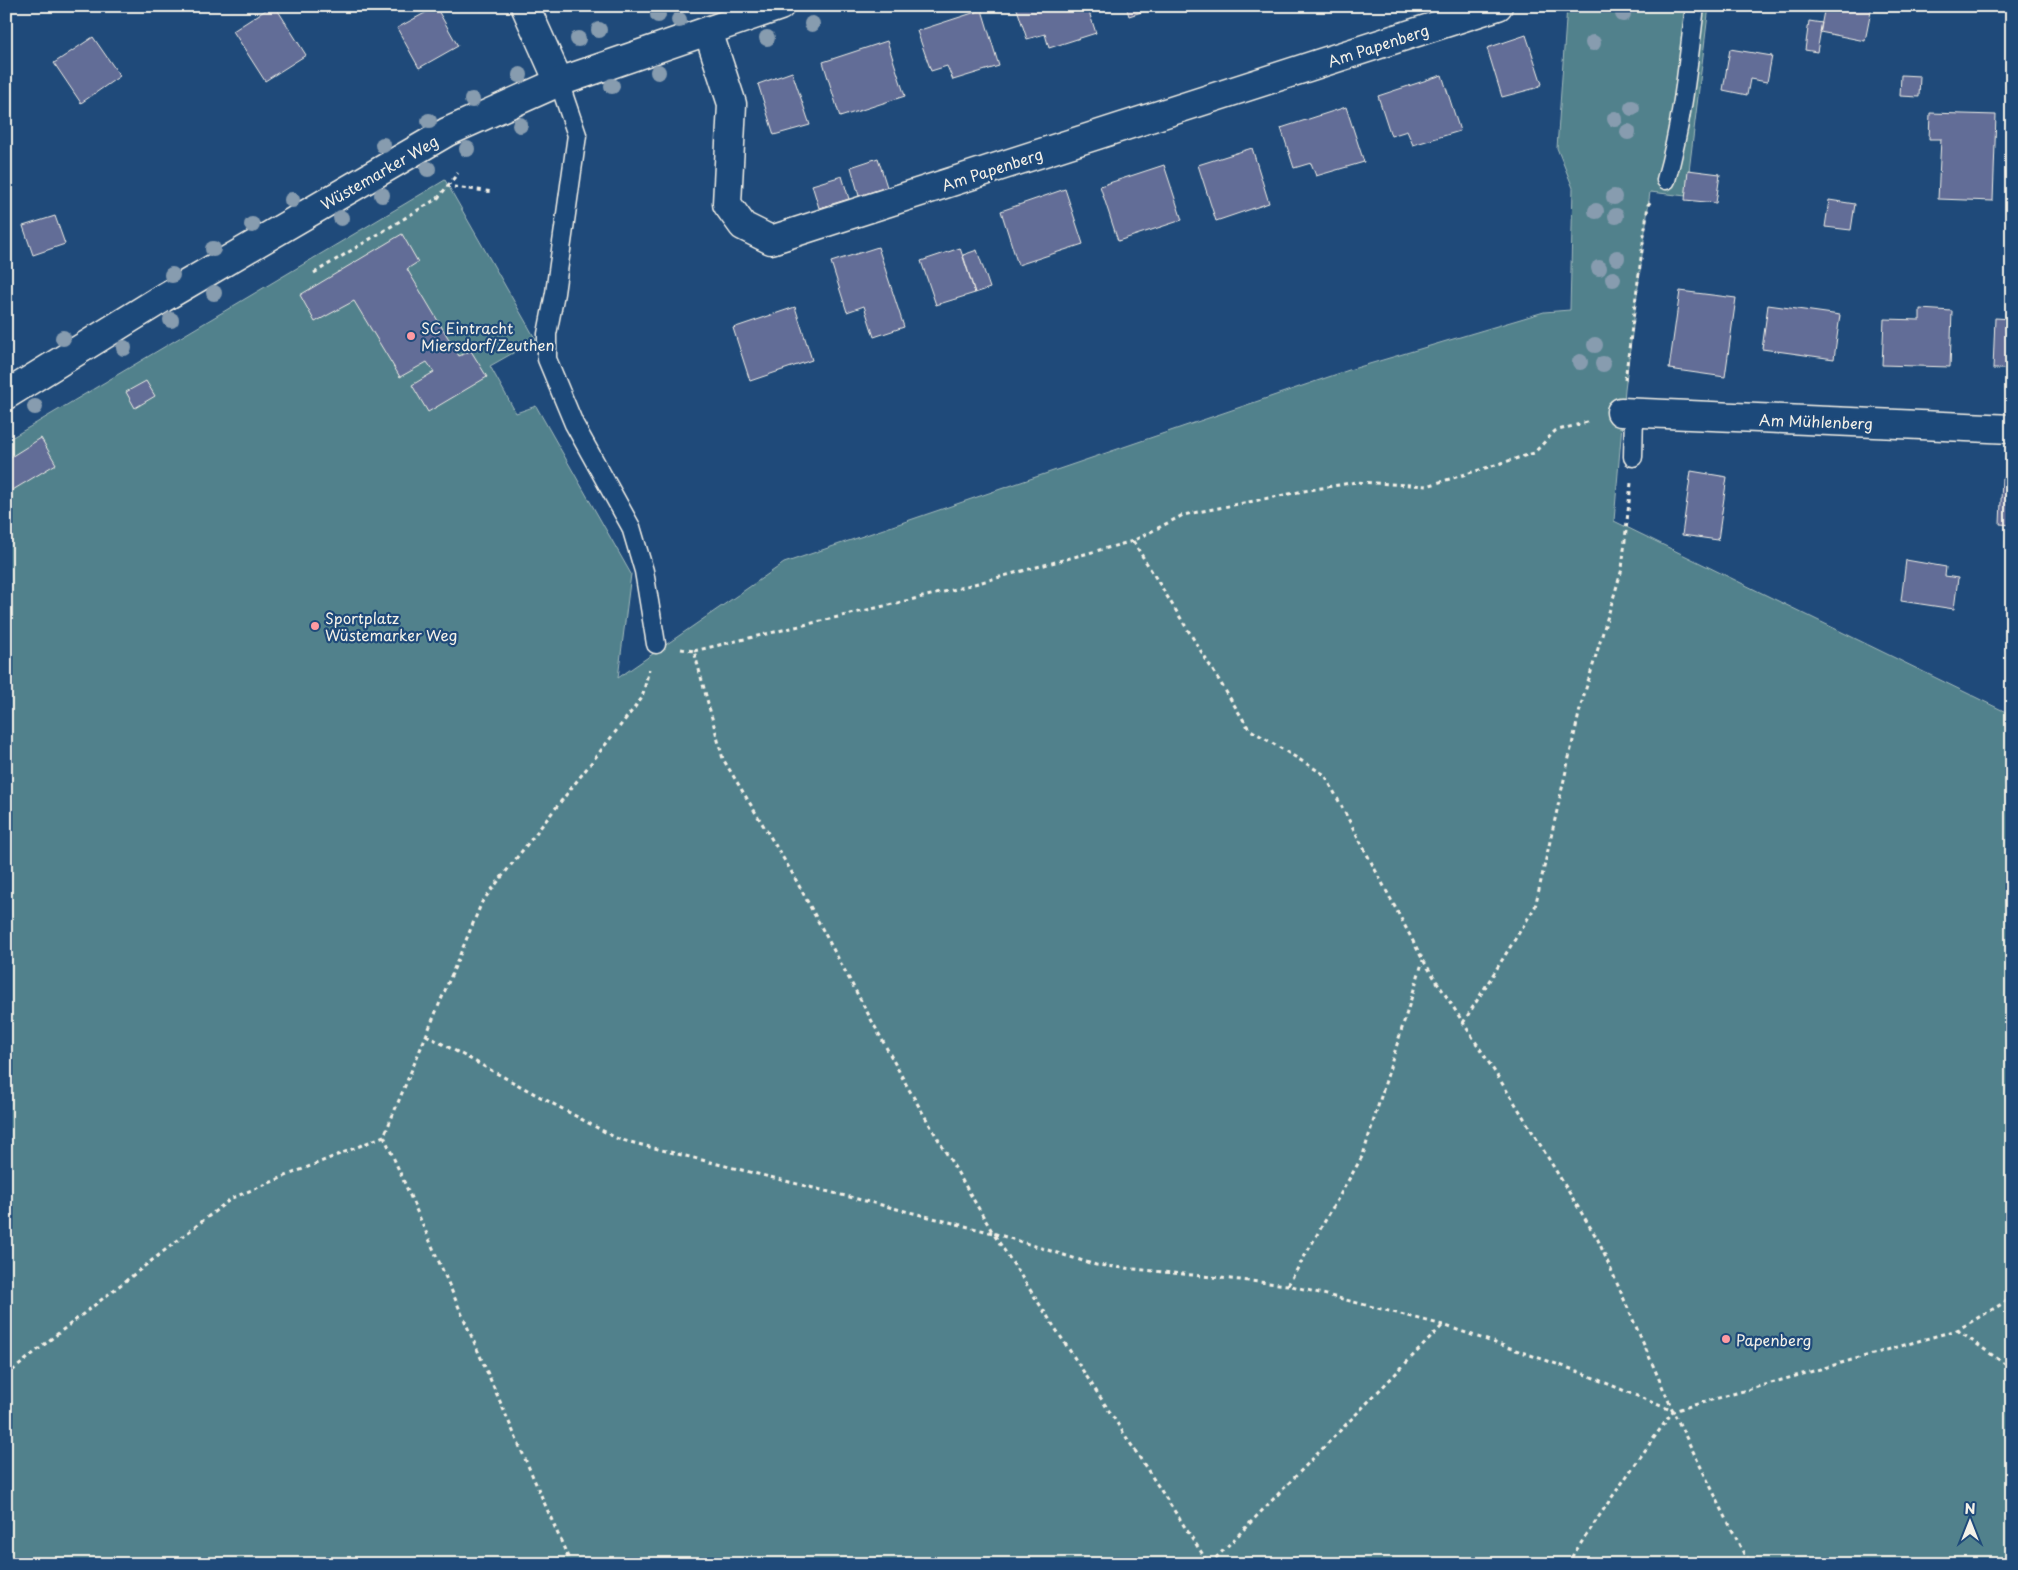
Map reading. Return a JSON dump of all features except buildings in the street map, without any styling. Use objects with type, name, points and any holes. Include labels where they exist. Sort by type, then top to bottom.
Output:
[{"type":"street","points":[[525,6],[559,82]]},
{"type":"street","name":"Wüstemarker Weg","points":[[6,394],[163,298],[447,132],[559,82],[780,6]]},
{"type":"street","name":"Am Papenberg","points":[[708,31],[732,104],[728,204],[743,226],[771,240],[1434,16],[1498,6]]},
{"type":"street","name":"Am Mühlenberg","points":[[1628,413],[2012,429]]},
{"type":"lane","points":[[1666,180],[1673,155],[1684,93],[1695,6]]},
{"type":"lane","points":[[559,82],[577,135],[555,293],[547,334],[548,359],[574,424],[631,526],[644,571],[656,644]]},
{"type":"lane","points":[[1628,413],[1633,457]]},
{"type":"path","points":[[480,10],[487,6]]},
{"type":"path","points":[[314,273],[438,198],[458,173]]},
{"type":"path","points":[[6,1376],[232,1198],[384,1136],[482,902],[642,698],[656,644],[694,651],[952,590],[1133,541],[1183,516],[1304,490],[1356,482],[1427,486],[1534,453],[1555,431],[1628,413],[1648,206],[1666,180]]},
{"type":"path","points":[[446,186],[493,192]]},
{"type":"path","points":[[1463,1023],[1535,907],[1581,705],[1622,569],[1633,457]]},
{"type":"path","points":[[1133,541],[1249,729],[1325,775],[1424,960],[1516,1105],[1598,1240],[1674,1411],[1744,1554],[1753,1564]]},
{"type":"path","points":[[694,651],[723,759],[792,871],[907,1086],[993,1233],[1210,1564],[1443,1325]]},
{"type":"path","points":[[1288,1285],[1363,1155],[1424,960]]},
{"type":"path","points":[[426,1035],[618,1138],[993,1233],[1096,1265],[1288,1285],[1443,1325],[1578,1371],[1674,1411]]},
{"type":"path","points":[[384,1136],[571,1564]]},
{"type":"path","points":[[1567,1564],[1612,1497],[1674,1411],[1957,1330],[2012,1298]]},
{"type":"path","points":[[1957,1330],[2012,1369]]},
{"type":"green space","points":[[1567,6],[1709,6],[1686,196],[1650,192],[1625,389],[1614,521],[2012,715],[2012,1564],[6,1564],[6,441],[445,180],[536,340],[490,366],[516,413],[536,406],[631,574],[618,678],[784,563],[1349,370],[1544,312],[1570,310],[1573,188],[1557,148]]},
{"type":"place","name":"SC Eintracht Miersdorf/Zeuthen","points":[[411,336]]},
{"type":"place","name":"Sportplatz Wüstemarker Weg","points":[[315,626]]},
{"type":"place","name":"Papenberg","points":[[1726,1339]]}]
